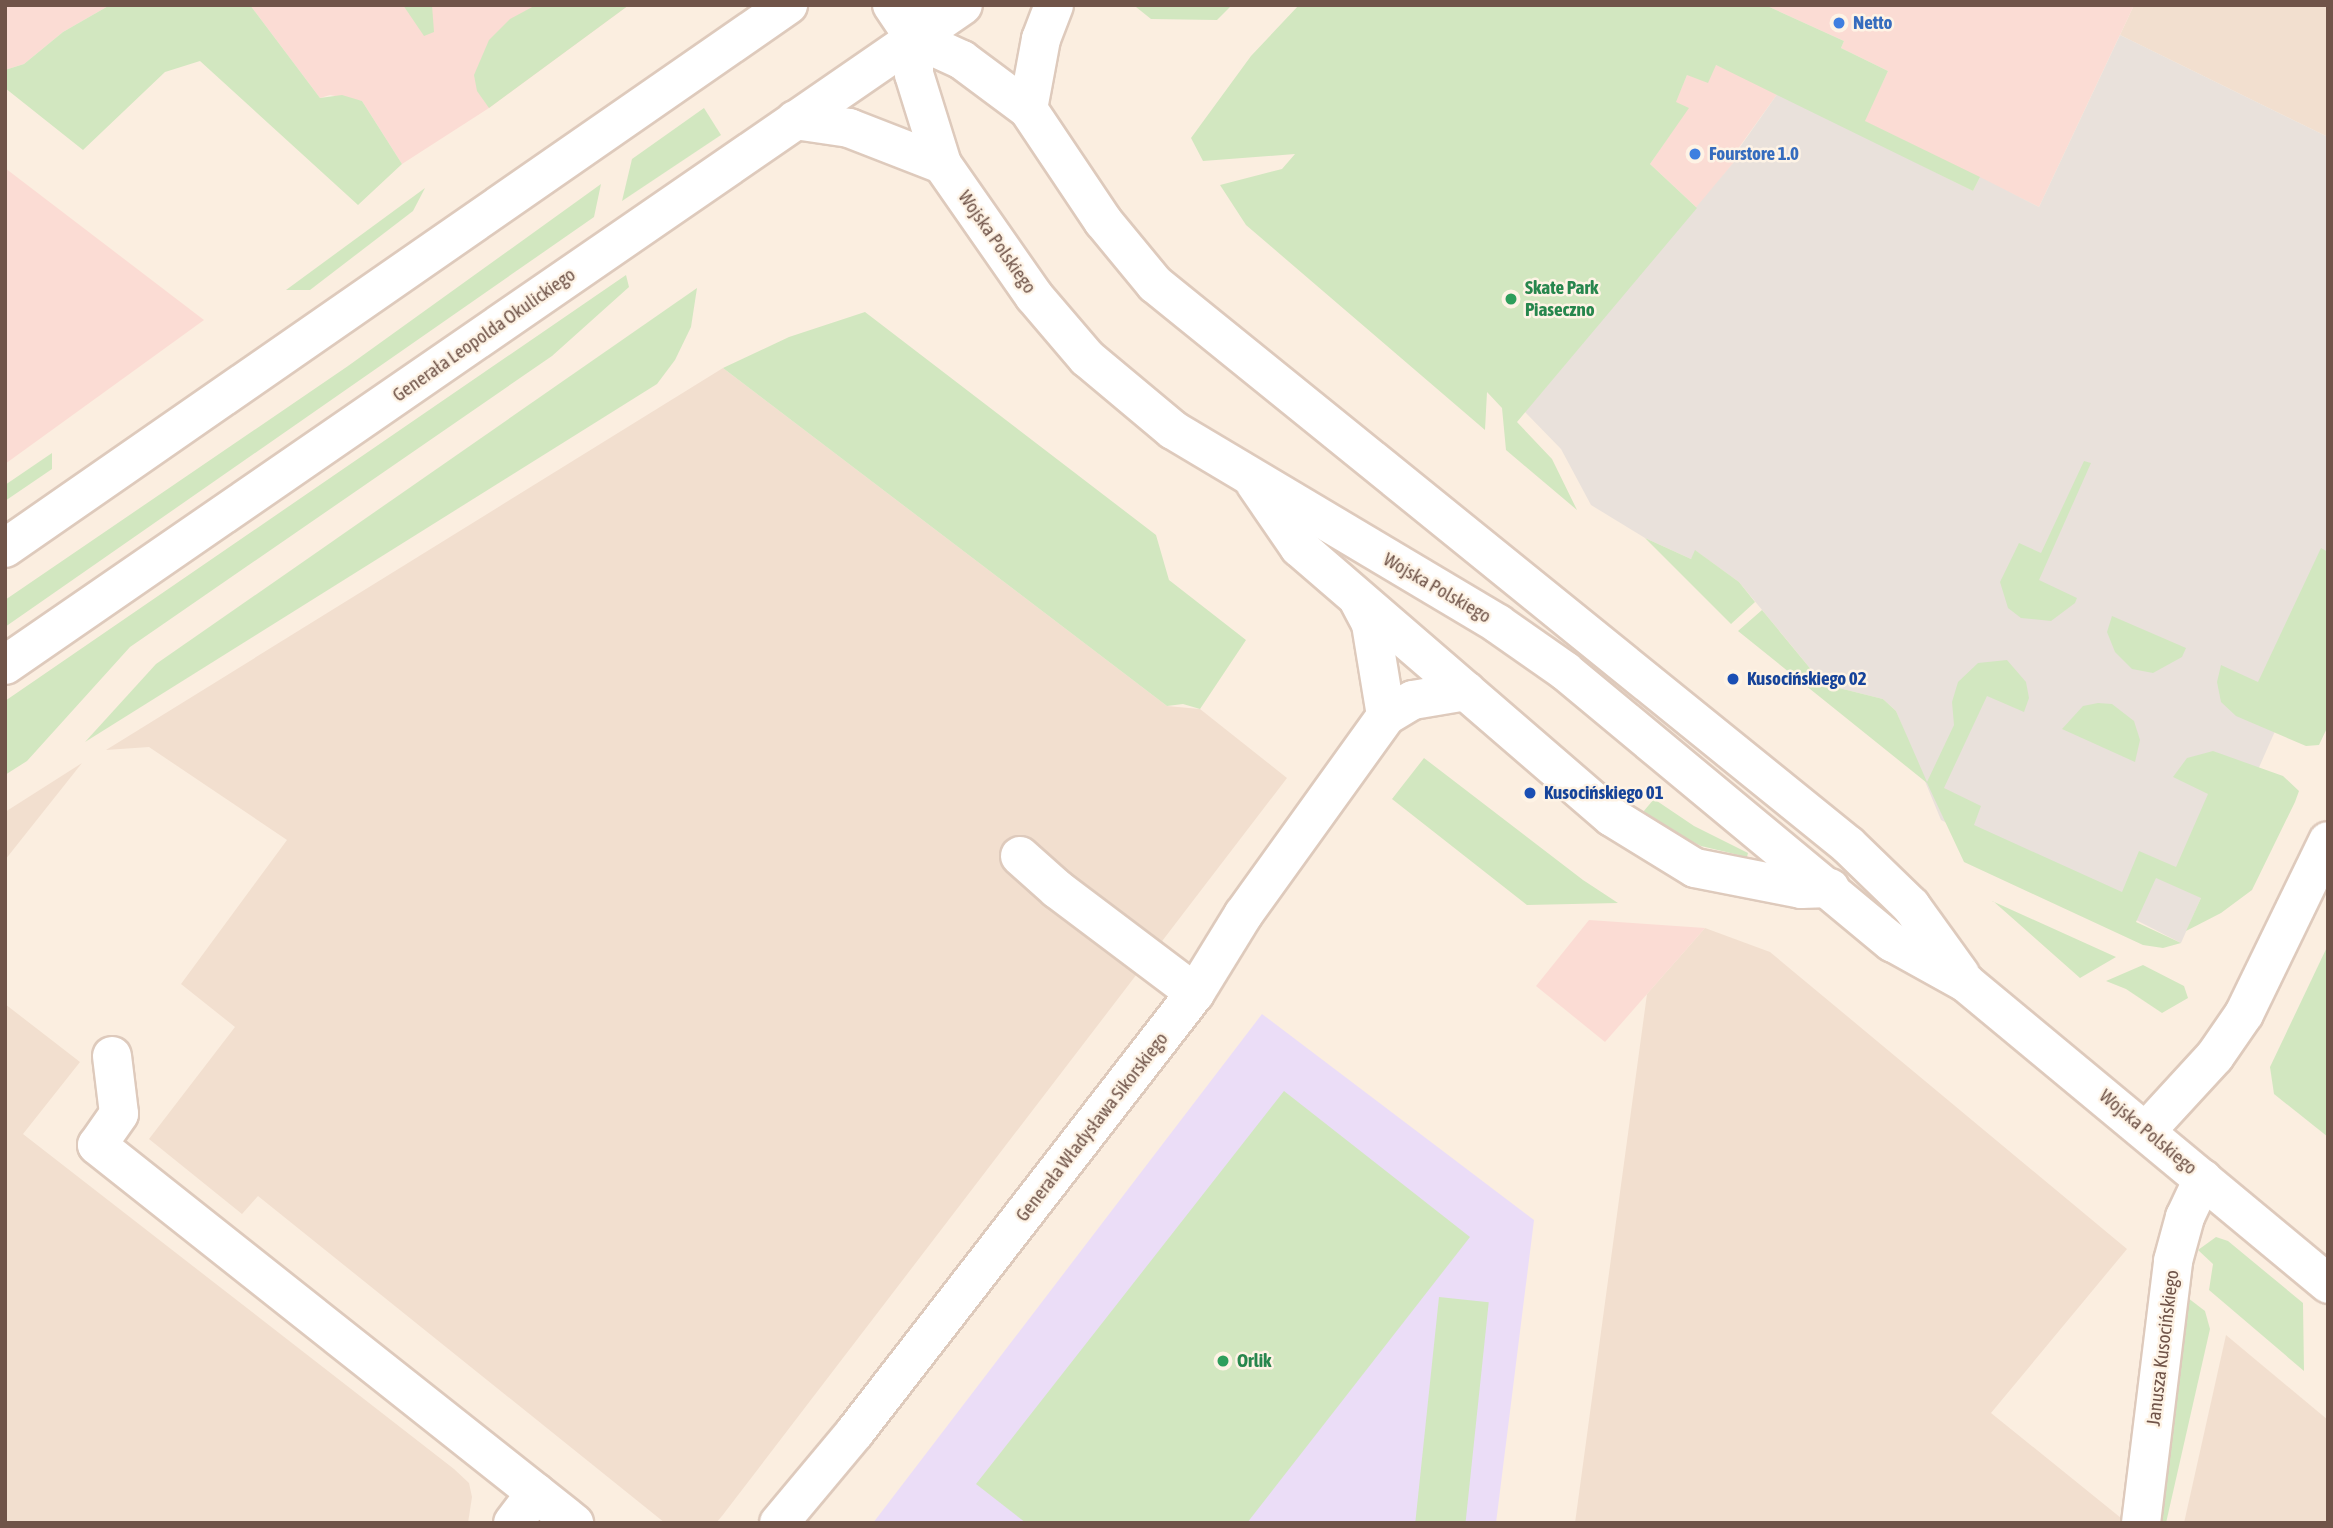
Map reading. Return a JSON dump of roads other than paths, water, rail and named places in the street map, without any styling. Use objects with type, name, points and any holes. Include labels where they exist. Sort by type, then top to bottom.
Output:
[{"type":"street","points":[[5,548],[788,5]]},
{"type":"street","points":[[892,5],[920,21]]},
{"type":"street","name":"Generała Leopolda Okulickiego","points":[[5,665],[795,120],[920,21],[963,5]]},
{"type":"street","points":[[1028,109],[1041,39],[1054,5]]},
{"type":"street","name":"Wojska Polskiego","points":[[920,21],[962,60],[1028,109],[1104,221],[1155,284],[1847,845],[1911,906],[1966,982]]},
{"type":"street","name":"Wojska Polskiego","points":[[920,21],[920,104],[942,164],[1034,296],[1087,358],[1173,430],[1255,482],[1510,632],[1565,671],[1892,942],[1966,982],[2147,1130],[2328,1284]]},
{"type":"street","points":[[795,120],[849,128],[942,164]]},
{"type":"street","points":[[1255,482],[1300,547],[1359,601],[1612,817],[1666,853],[1695,868],[1751,881],[1829,888]]},
{"type":"street","points":[[1359,601],[1371,624],[1386,716],[1413,700],[1466,691]]},
{"type":"street","name":"Generała Władysława Sikorskiego","points":[[779,1523],[855,1432],[1195,993],[1243,915],[1386,716]]},
{"type":"street","points":[[2147,1130],[2215,1056],[2244,1014],[2328,841]]},
{"type":"street","points":[[1020,856],[1057,889],[1195,993]]},
{"type":"street","points":[[112,1056],[119,1114],[97,1145],[574,1523]]},
{"type":"street","name":"Janusza Kusocińskiego","points":[[2141,1523],[2175,1250],[2203,1179]]},
{"type":"street","points":[[513,1523],[536,1493]]},
{"type":"place","name":"Netto","points":[[1839,23]]},
{"type":"place","name":"Fourstore 1.0","points":[[1695,154]]},
{"type":"place","name":"Skate Park Piaseczno","points":[[1511,299]]},
{"type":"place","name":"Kusocińskiego 02","points":[[1733,679]]},
{"type":"place","name":"Kusocińskiego 01","points":[[1530,793]]},
{"type":"place","name":"Orlik","points":[[1223,1361]]}]
